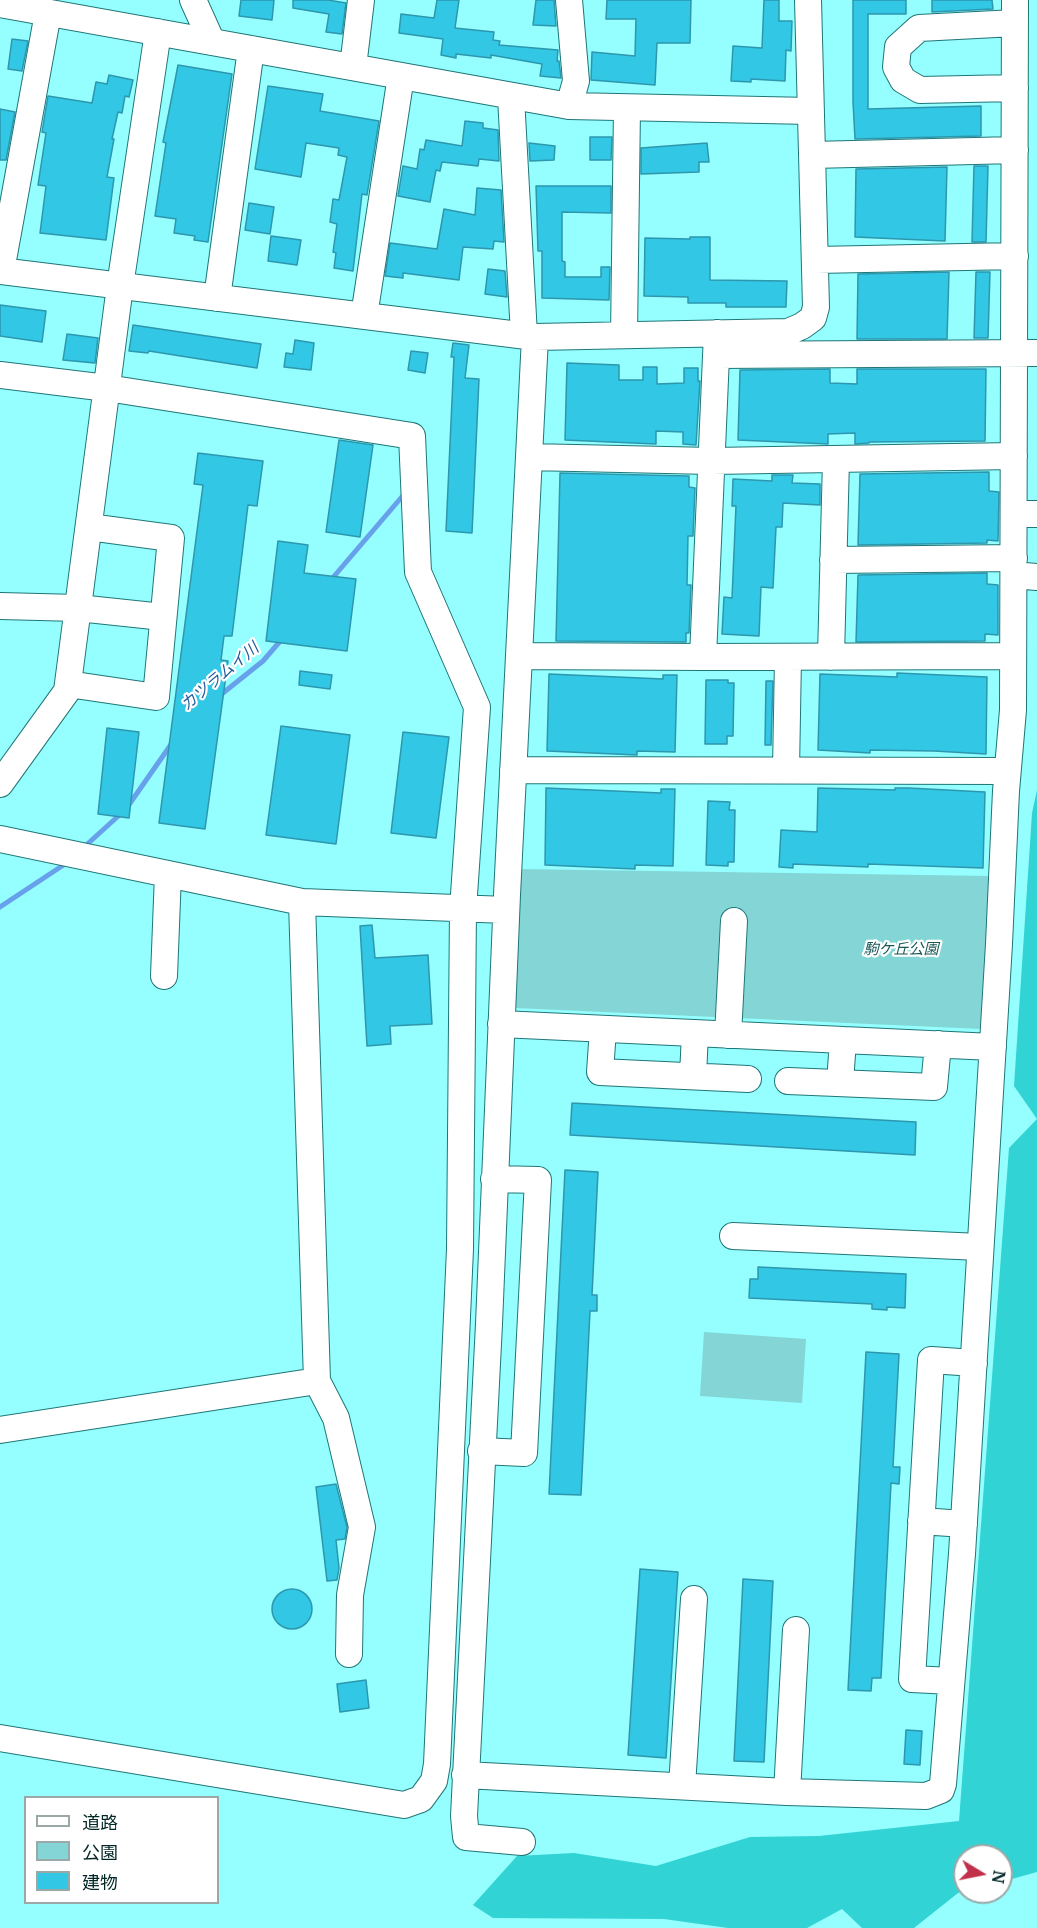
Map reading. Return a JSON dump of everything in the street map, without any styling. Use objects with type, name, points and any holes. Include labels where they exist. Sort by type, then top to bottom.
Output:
[{"type":"street","points":[[193,0],[212,42]]},
{"type":"street","points":[[353,67],[361,0]]},
{"type":"street","points":[[569,0],[576,81],[569,106]]},
{"type":"street","points":[[717,344],[788,332],[813,318],[816,307],[808,0]]},
{"type":"street","points":[[0,4],[569,106],[811,111]]},
{"type":"street","points":[[465,1774],[787,1792],[926,1796],[940,1790],[943,1784],[964,1524],[1007,771],[1013,710],[1013,656],[1026,514],[1014,456],[1026,354],[1015,256],[1026,203],[1015,150],[1015,88],[1015,12],[919,28],[898,47],[896,67],[903,80],[920,90],[1015,88]]},
{"type":"street","points":[[48,13],[0,271],[529,336],[624,335],[834,355],[1026,354]]},
{"type":"street","points":[[0,784],[67,691],[120,286],[158,32]]},
{"type":"street","points":[[217,298],[250,49]]},
{"type":"street","points":[[364,316],[401,76]]},
{"type":"street","points":[[511,97],[529,336],[529,457],[464,1816],[466,1837],[522,1842]]},
{"type":"street","points":[[624,335],[627,108]]},
{"type":"street","points":[[812,156],[1015,150]]},
{"type":"street","points":[[816,260],[1015,256]]},
{"type":"street","points":[[813,318],[834,355]]},
{"type":"street","points":[[703,657],[717,344]]},
{"type":"street","points":[[0,375],[106,388],[412,435],[418,572],[477,707],[463,909],[460,1249],[438,1740],[434,1781],[421,1799],[404,1805],[0,1738]]},
{"type":"street","points":[[529,457],[712,461],[1014,456]]},
{"type":"street","points":[[831,657],[836,459]]},
{"type":"street","points":[[68,684],[156,697],[171,538],[88,527]]},
{"type":"street","points":[[833,560],[1022,570]]},
{"type":"street","points":[[0,606],[78,608],[163,617]]},
{"type":"street","points":[[519,656],[1013,656]]},
{"type":"street","points":[[786,770],[788,657]]},
{"type":"street","points":[[513,770],[1007,771]]},
{"type":"street","points":[[0,839],[302,903],[506,910]]},
{"type":"street","points":[[164,976],[168,874]]},
{"type":"street","points":[[302,903],[317,1381],[336,1418],[362,1527],[350,1595],[349,1654]]},
{"type":"street","points":[[728,1035],[734,921]]},
{"type":"street","points":[[501,1024],[993,1047]]},
{"type":"street","points":[[603,1029],[600,1072],[748,1079]]},
{"type":"street","points":[[693,1076],[695,1033]]},
{"type":"street","points":[[840,1083],[843,1040]]},
{"type":"street","points":[[788,1081],[934,1087],[938,1044]]},
{"type":"street","points":[[482,1451],[524,1453],[538,1180],[495,1179]]},
{"type":"street","points":[[733,1236],[980,1247]]},
{"type":"street","points":[[489,1324],[531,1325]]},
{"type":"street","points":[[951,1681],[912,1678],[931,1360],[974,1363]]},
{"type":"street","points":[[0,1430],[317,1381]]},
{"type":"street","points":[[921,1521],[964,1524]]},
{"type":"street","points":[[682,1786],[694,1599]]},
{"type":"street","points":[[787,1792],[796,1630]]},
{"type":"green space","name":"駒ケ丘公園","points":[[519,869],[991,876],[981,1029],[515,1008]]},
{"type":"green space","points":[[704,1332],[806,1339],[802,1403],[700,1396]]},
{"type":"shaded area","points":[[1037,790],[1037,1119],[1014,1086],[1032,813]]},
{"type":"shaded area","points":[[1037,1119],[1037,1872],[1013,1879],[1013,1844],[953,1844],[953,1897],[914,1928],[862,1928],[842,1909],[807,1928],[728,1928],[664,1919],[493,1918],[473,1905],[517,1856],[574,1853],[656,1866],[750,1837],[819,1836],[959,1821],[1009,1148]]},
{"type":"building","points":[[241,0],[274,0],[272,20],[239,16]]},
{"type":"building","points":[[293,0],[328,0],[346,3],[342,34],[326,32],[329,14],[293,8]]},
{"type":"building","points":[[437,0],[459,0],[455,28],[494,32],[493,40],[500,41],[499,45],[558,50],[557,61],[559,61],[561,78],[540,76],[542,64],[491,55],[491,58],[456,54],[456,58],[441,55],[443,39],[399,33],[401,14],[434,18]]},
{"type":"building","points":[[536,0],[554,0],[556,26],[533,25]]},
{"type":"building","points":[[607,0],[691,0],[690,43],[657,43],[655,85],[591,80],[592,52],[635,56],[636,19],[606,19]]},
{"type":"building","points":[[764,0],[779,0],[779,21],[792,21],[791,51],[786,50],[785,81],[751,79],[751,82],[731,81],[733,46],[762,48]]},
{"type":"building","points":[[853,0],[906,0],[906,14],[868,14],[868,109],[981,106],[981,136],[855,139]]},
{"type":"building","points":[[932,0],[992,0],[993,9],[932,12]]},
{"type":"building","points":[[12,39],[28,41],[22,71],[8,69]]},
{"type":"building","points":[[178,65],[232,74],[208,242],[194,240],[195,236],[174,233],[176,219],[155,216],[166,143],[163,142]]},
{"type":"building","points":[[109,75],[133,80],[129,97],[125,96],[122,113],[118,112],[112,139],[114,139],[107,177],[114,178],[106,240],[40,233],[46,186],[38,185],[46,133],[42,132],[48,96],[92,103],[96,82],[107,84]]},
{"type":"building","points":[[268,86],[323,94],[320,111],[379,121],[367,195],[362,194],[353,271],[334,268],[336,253],[333,252],[337,224],[330,222],[333,199],[339,200],[347,157],[338,155],[339,148],[306,143],[301,177],[255,169]]},
{"type":"building","points":[[0,109],[15,112],[6,160],[0,160]]},
{"type":"building","points":[[465,121],[483,123],[483,128],[498,130],[499,161],[479,159],[478,166],[442,162],[440,171],[436,170],[430,202],[398,196],[403,166],[417,169],[420,149],[424,150],[426,140],[462,146]]},
{"type":"building","points":[[590,137],[612,137],[611,160],[590,160]]},
{"type":"building","points":[[529,143],[555,146],[554,160],[530,161]]},
{"type":"building","points":[[707,143],[709,162],[699,162],[699,172],[641,174],[641,148]]},
{"type":"building","points":[[974,166],[988,166],[986,242],[972,242]]},
{"type":"building","points":[[947,167],[945,241],[855,237],[856,169]]},
{"type":"building","points":[[536,186],[611,186],[611,213],[562,212],[562,261],[565,262],[565,277],[601,277],[601,267],[610,267],[609,300],[542,298],[542,251],[538,251]]},
{"type":"building","points":[[477,188],[501,190],[504,242],[494,241],[493,249],[463,247],[459,280],[403,273],[403,278],[385,276],[390,243],[437,249],[444,209],[475,215]]},
{"type":"building","points":[[249,203],[274,207],[270,234],[245,230]]},
{"type":"building","points":[[271,236],[301,240],[297,265],[268,261]]},
{"type":"building","points":[[690,237],[710,237],[710,280],[787,281],[786,307],[726,307],[726,303],[688,303],[688,297],[644,296],[645,238],[690,239]]},
{"type":"building","points":[[488,269],[505,271],[507,297],[485,294]]},
{"type":"building","points":[[949,272],[947,339],[857,339],[858,274]]},
{"type":"building","points":[[976,272],[990,272],[988,338],[974,338]]},
{"type":"building","points":[[0,305],[46,311],[42,342],[0,336]]},
{"type":"building","points":[[133,325],[261,344],[257,368],[149,351],[148,353],[129,351]]},
{"type":"building","points":[[67,334],[98,338],[95,363],[63,360]]},
{"type":"building","points":[[295,340],[314,343],[311,370],[284,367],[286,353],[293,354]]},
{"type":"building","points":[[453,343],[469,345],[465,378],[479,379],[472,533],[446,531]]},
{"type":"building","points":[[411,351],[428,353],[425,373],[408,370]]},
{"type":"building","points":[[567,363],[619,365],[619,380],[643,380],[643,367],[657,367],[657,384],[684,383],[684,368],[698,368],[698,381],[700,381],[696,445],[683,444],[683,432],[656,431],[656,444],[565,440]]},
{"type":"building","points":[[830,369],[830,383],[857,384],[857,369],[986,369],[985,441],[855,444],[855,433],[828,434],[828,444],[738,440],[740,370]]},
{"type":"building","points":[[339,440],[373,445],[360,537],[326,532]]},
{"type":"building","points":[[198,453],[263,461],[257,506],[248,505],[232,636],[224,636],[221,660],[228,661],[205,829],[159,823],[203,485],[194,484]]},
{"type":"building","points":[[989,472],[989,491],[999,492],[998,541],[858,545],[860,474]]},
{"type":"building","points":[[560,473],[689,476],[689,487],[695,488],[693,536],[688,536],[687,585],[691,585],[689,633],[686,633],[686,642],[556,641]]},
{"type":"building","points":[[772,475],[793,475],[792,483],[820,484],[820,505],[783,503],[782,527],[776,527],[773,588],[761,587],[759,636],[722,634],[724,597],[732,598],[736,506],[732,506],[733,479],[772,481]]},
{"type":"building","points":[[278,541],[308,545],[304,573],[356,579],[347,651],[266,641]]},
{"type":"building","points":[[987,573],[987,584],[998,585],[998,635],[985,634],[985,641],[856,642],[858,575]]},
{"type":"building","points":[[300,671],[332,675],[330,689],[299,685]]},
{"type":"building","points":[[897,673],[987,677],[986,754],[818,750],[820,674],[897,677]]},
{"type":"building","points":[[549,674],[663,679],[663,675],[677,675],[675,752],[637,751],[637,755],[547,751]]},
{"type":"building","points":[[706,680],[728,680],[728,683],[734,683],[733,736],[727,736],[727,744],[705,744]]},
{"type":"building","points":[[766,681],[773,681],[771,745],[765,745]]},
{"type":"building","points":[[281,726],[350,735],[336,844],[266,835]]},
{"type":"building","points":[[107,728],[139,732],[129,818],[98,814]]},
{"type":"building","points":[[403,732],[449,737],[436,838],[391,833]]},
{"type":"building","points":[[546,788],[661,793],[661,789],[675,789],[673,866],[635,865],[635,869],[545,865]]},
{"type":"building","points":[[818,788],[895,790],[895,788],[909,788],[985,792],[983,868],[868,864],[868,867],[793,864],[793,868],[779,867],[781,830],[817,832]]},
{"type":"building","points":[[708,801],[730,802],[729,810],[735,810],[734,862],[728,862],[728,866],[706,865]]},
{"type":"building","points":[[372,925],[375,958],[428,955],[432,1024],[390,1026],[391,1044],[367,1046],[360,926]]},
{"type":"building","points":[[572,1103],[916,1122],[915,1155],[570,1135]]},
{"type":"building","points":[[565,1170],[598,1172],[592,1295],[597,1295],[597,1311],[590,1311],[581,1495],[549,1494]]},
{"type":"building","points":[[758,1267],[906,1274],[905,1308],[887,1307],[887,1310],[872,1309],[872,1304],[749,1298],[750,1279],[758,1279]]},
{"type":"building","points":[[866,1352],[899,1354],[893,1467],[900,1467],[899,1484],[891,1483],[881,1678],[872,1678],[871,1691],[848,1690]]},
{"type":"building","points":[[336,1484],[347,1527],[345,1539],[336,1540],[339,1568],[337,1580],[327,1581],[316,1487]]},
{"type":"building","points":[[640,1569],[678,1572],[666,1758],[628,1755]]},
{"type":"building","points":[[743,1579],[773,1581],[764,1762],[734,1761]]},
{"type":"building","points":[[292,1589],[300,1590],[306,1595],[311,1601],[311,1617],[306,1623],[300,1628],[292,1629],[284,1628],[278,1623],[273,1617],[272,1609],[273,1601],[278,1595],[284,1590]]},
{"type":"building","points":[[366,1680],[369,1708],[340,1712],[337,1684]]},
{"type":"building","points":[[906,1730],[922,1731],[920,1765],[904,1764]]},
{"type":"waterway","name":"カツラムイ川","points":[[330,581],[406,492]]},
{"type":"waterway","name":"カツラムイ川","points":[[218,697],[263,661],[282,639]]},
{"type":"waterway","name":"カツラムイ川","points":[[83,848],[126,809],[172,743]]},
{"type":"waterway","name":"カツラムイ川","points":[[0,907],[68,862]]}]
